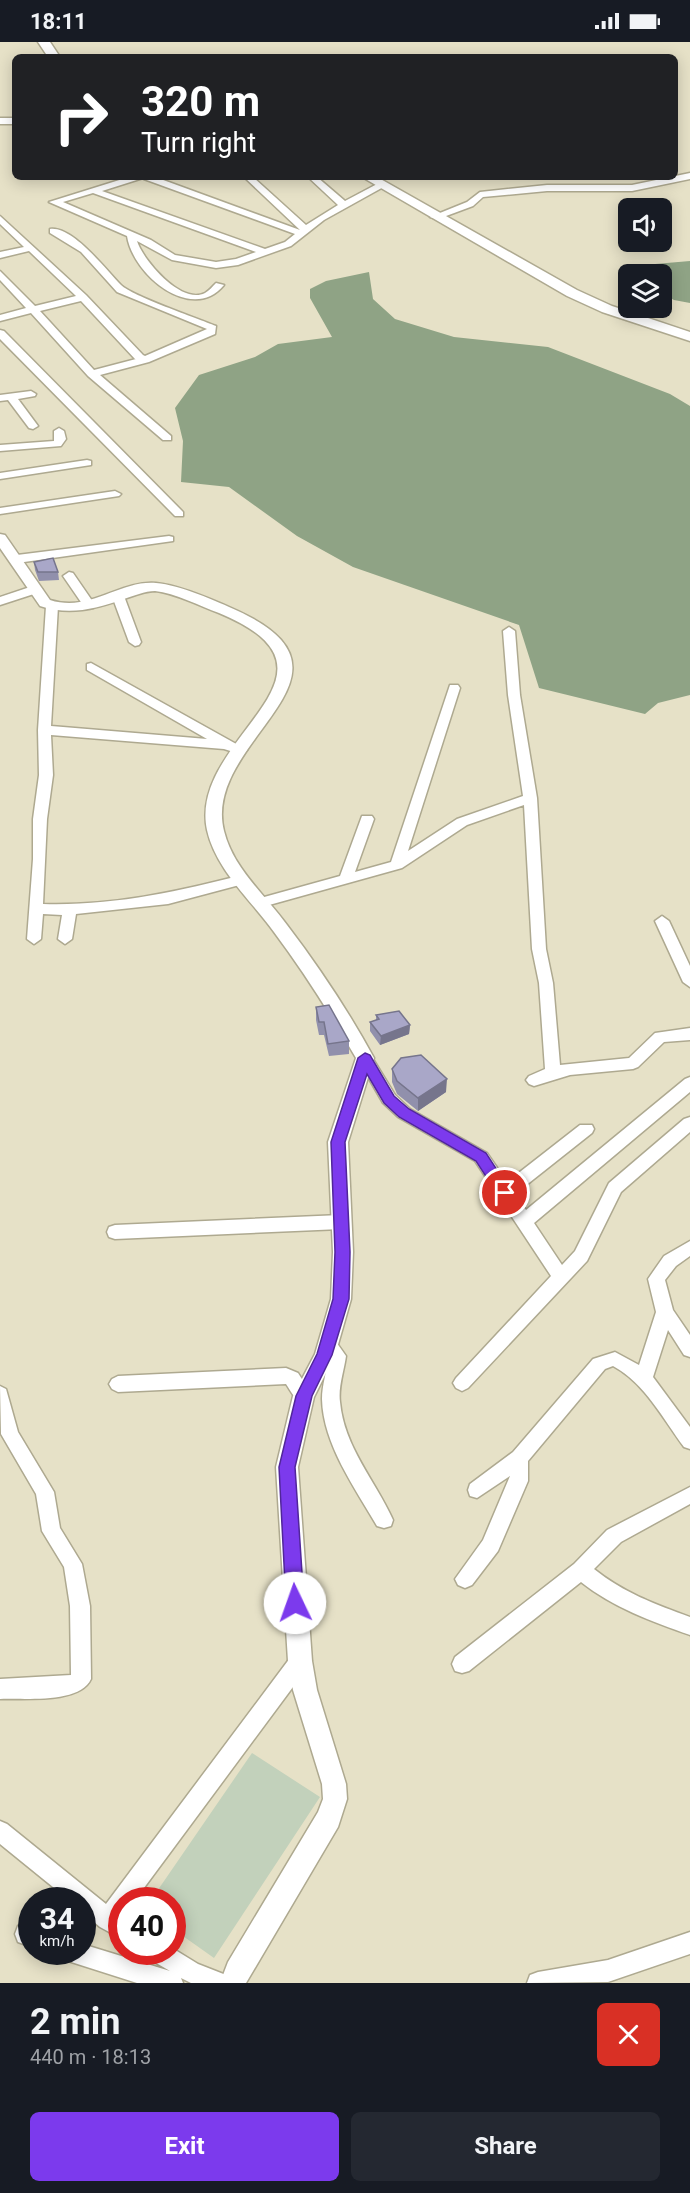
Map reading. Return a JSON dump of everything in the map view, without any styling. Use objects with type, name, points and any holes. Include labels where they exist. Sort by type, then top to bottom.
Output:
[{"type":"main road","points":[[373,180],[572,293],[607,309],[690,337]]},
{"type":"street","points":[[130,180],[54,202],[131,237],[148,242],[172,257],[203,263],[238,262],[288,244],[344,205],[382,185]]},
{"type":"street","points":[[156,180],[305,232]]},
{"type":"street","points":[[251,180],[305,232]]},
{"type":"street","points":[[315,180],[344,205]]},
{"type":"street","points":[[435,217],[470,204],[480,195],[547,188],[632,188],[671,180]]},
{"type":"street","points":[[95,191],[267,253]]},
{"type":"street","points":[[0,219],[83,297],[145,360]]},
{"type":"street","points":[[53,231],[84,249],[120,290],[212,328],[211,332],[193,341],[145,360],[92,374]]},
{"type":"street","points":[[131,237],[133,247],[141,259],[166,283],[187,297],[209,295],[219,285]]},
{"type":"street","points":[[0,255],[30,248]]},
{"type":"street","points":[[0,274],[92,374],[166,438]]},
{"type":"street","points":[[0,318],[83,297]]},
{"type":"street","points":[[0,333],[179,514]]},
{"type":"street","points":[[5,397],[31,394]]},
{"type":"street","points":[[5,397],[33,426]]},
{"type":"street","points":[[0,448],[57,444],[61,438],[59,431]]},
{"type":"street","points":[[0,476],[87,463]]},
{"type":"street","points":[[0,511],[115,494]]},
{"type":"street","points":[[5,547],[169,539]]},
{"type":"street","points":[[5,547],[45,603],[52,606],[68,609],[89,605],[143,588],[155,587],[242,616],[262,628],[280,647],[287,663],[286,675],[263,717],[233,748],[212,800],[219,844],[242,880],[261,902],[322,988],[389,1099],[404,1113],[481,1157],[561,1277]]},
{"type":"street","points":[[69,576],[89,605]]},
{"type":"street","points":[[0,601],[36,589]]},
{"type":"street","points":[[118,596],[135,642]]},
{"type":"street","points":[[34,939],[40,859],[40,819],[46,775],[44,730],[52,606]]},
{"type":"street","points":[[509,631],[514,694],[530,798],[539,949],[546,983],[553,1070]]},
{"type":"street","points":[[91,667],[233,748]]},
{"type":"street","points":[[396,864],[454,688]]},
{"type":"street","points":[[44,730],[233,748]]},
{"type":"street","points":[[261,902],[396,864],[462,822],[530,798]]},
{"type":"street","points":[[346,878],[367,819]]},
{"type":"street","points":[[36,909],[70,910],[168,899],[242,880]]},
{"type":"street","points":[[65,939],[70,910]]},
{"type":"street","points":[[662,921],[690,982]]},
{"type":"street","points":[[534,1080],[553,1070],[633,1063],[660,1037],[690,1034]]},
{"type":"street","points":[[233,1983],[237,1971],[330,1818],[335,1799],[334,1784],[305,1690],[300,1661],[287,1467],[304,1396],[328,1344],[341,1299],[338,1142],[365,1058]]},
{"type":"street","points":[[523,1222],[690,1083]]},
{"type":"street","points":[[462,1383],[581,1256],[606,1201],[615,1188],[690,1123]]},
{"type":"street","points":[[505,1193],[586,1129]]},
{"type":"street","points":[[115,1232],[341,1222]]},
{"type":"street","points":[[690,1248],[672,1258],[656,1279],[665,1312],[690,1350]]},
{"type":"street","points":[[643,1380],[665,1312]]},
{"type":"street","points":[[328,1344],[337,1356],[331,1383],[331,1404],[339,1432],[355,1468],[384,1520]]},
{"type":"street","points":[[477,1490],[519,1458],[599,1364],[616,1359],[635,1371],[690,1441]]},
{"type":"street","points":[[118,1384],[286,1376],[292,1378],[304,1396]]},
{"type":"street","points":[[0,1394],[10,1434],[45,1492],[51,1531],[73,1564],[80,1606],[81,1679],[72,1686],[0,1689]]},
{"type":"street","points":[[465,1579],[491,1545],[502,1515],[519,1481],[519,1458]]},
{"type":"street","points":[[462,1664],[581,1570],[614,1536],[690,1495]]},
{"type":"street","points":[[581,1570],[607,1591],[627,1602],[690,1626]]},
{"type":"street","points":[[140,1887],[300,1661]]},
{"type":"street","points":[[0,1832],[108,1917]]},
{"type":"street","points":[[538,1983],[608,1977],[690,1943]]},
{"type":"street","points":[[96,1959],[172,1983]]},
{"type":"street","points":[[180,1965],[218,1983]]},
{"type":"green space","points":[[690,261],[690,303],[672,299],[672,264],[655,264]]},
{"type":"green space","points":[[369,272],[373,299],[395,319],[454,337],[548,347],[670,394],[690,406],[690,695],[658,703],[645,714],[539,688],[519,625],[353,567],[297,536],[229,487],[181,482],[183,441],[175,408],[199,375],[255,357],[278,344],[332,337],[310,298],[310,289],[326,281]]},
{"type":"green space","points":[[252,1753],[320,1797],[214,1958],[186,1938],[186,1887],[160,1887]]},
{"type":"building","points":[[53,558],[58,572],[38,572],[34,562]]},
{"type":"building","points":[[329,1005],[349,1041],[328,1044],[324,1022],[319,1022],[316,1007]]},
{"type":"building","points":[[399,1011],[410,1025],[381,1036],[370,1022],[379,1019],[376,1015]]},
{"type":"building","points":[[421,1055],[447,1079],[418,1098],[397,1081],[392,1069],[401,1058]]},
{"type":"route","points":[[295,1603],[293,1532],[287,1467],[304,1396],[324,1355],[341,1299],[343,1252],[337,1169],[338,1142],[353,1092],[363,1071],[365,1058],[389,1099],[404,1113],[481,1157],[505,1193]]}]
